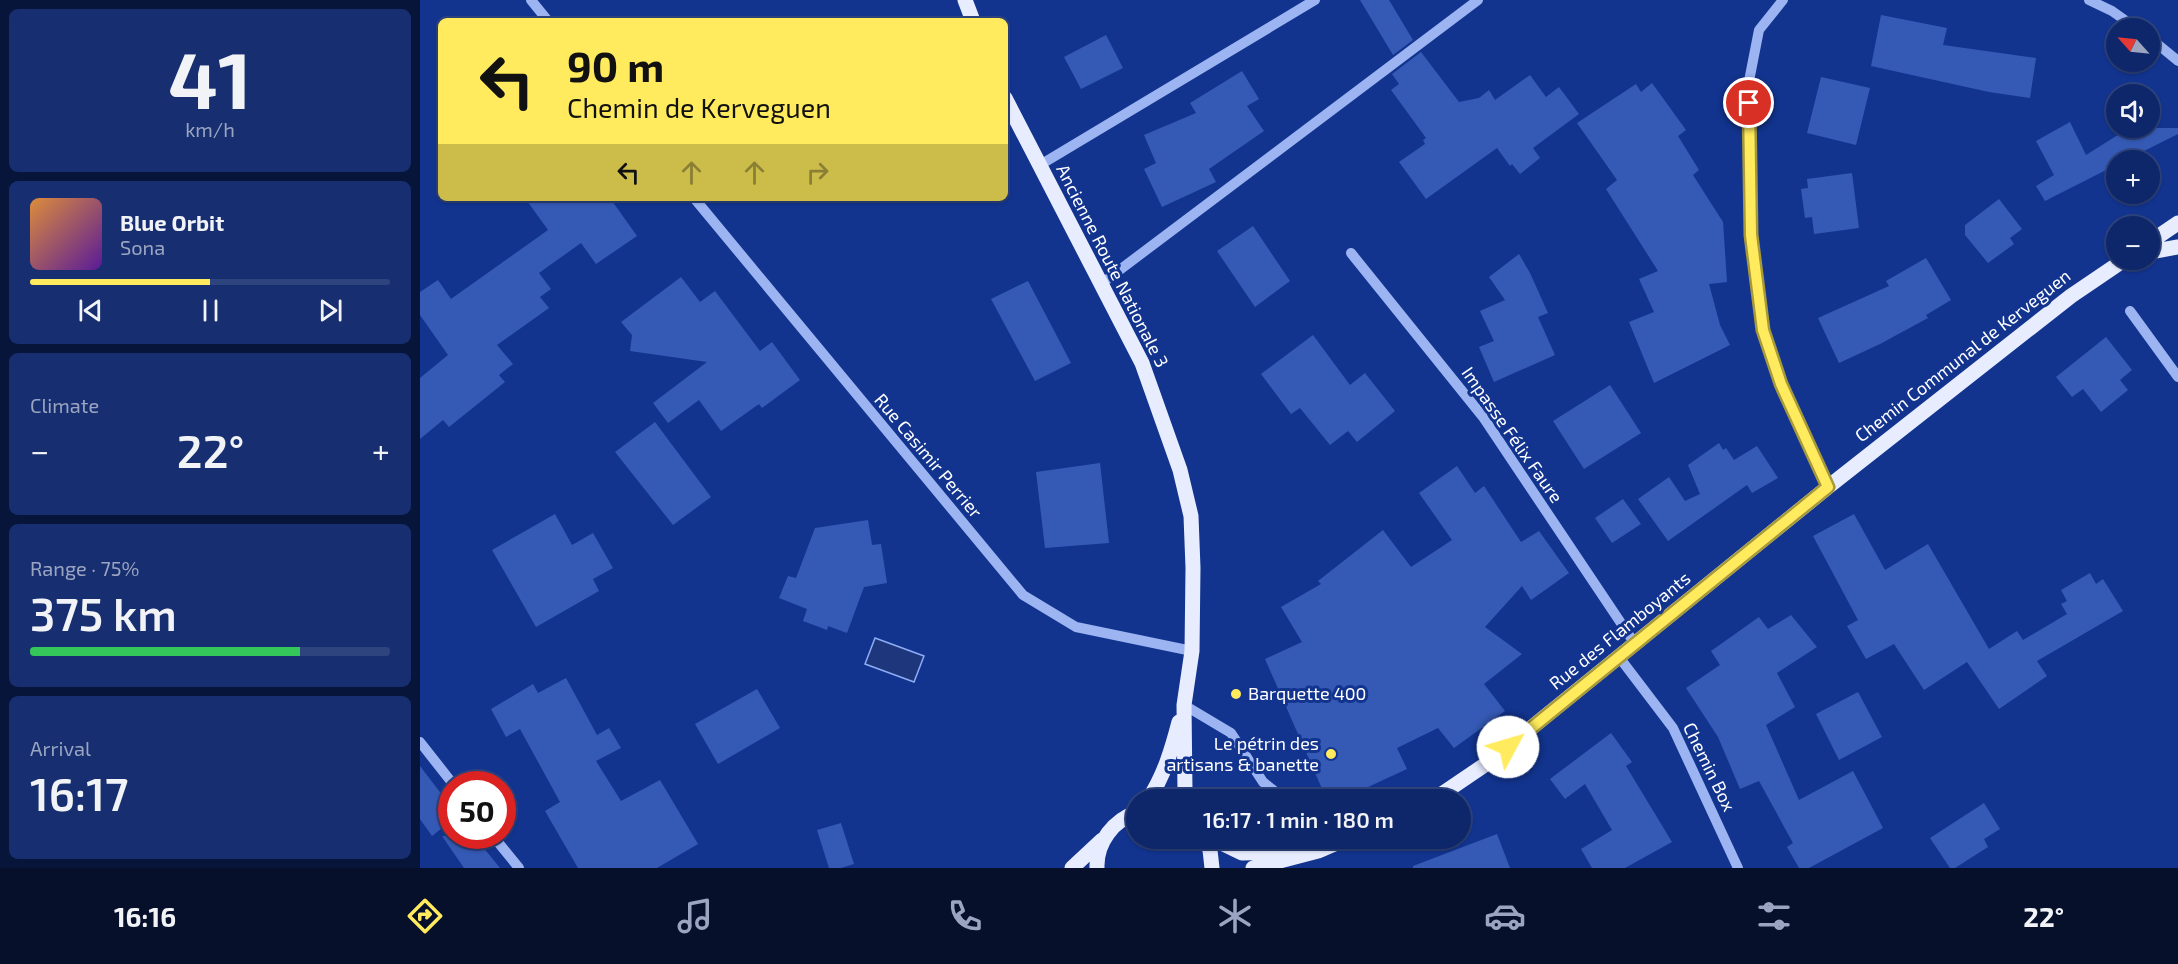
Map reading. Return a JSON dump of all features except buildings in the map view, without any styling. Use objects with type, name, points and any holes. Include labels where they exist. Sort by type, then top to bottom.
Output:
[{"type":"main road","points":[[965,0],[972,18]]},
{"type":"main road","name":"Ancienne Route Nationale 3","points":[[1008,104],[1142,363],[1180,471],[1191,516],[1192,651],[1184,705],[1170,756],[1155,789]]},
{"type":"main road","points":[[2160,235],[2178,223]]},
{"type":"main road","points":[[2160,251],[2178,248]]},
{"type":"main road","name":"Chemin Communal de Kerveguen","points":[[1828,487],[2071,296],[2109,270]]},
{"type":"main road","name":"Rue des Flamboyants","points":[[1448,789],[1489,762],[1828,487]]},
{"type":"main road","name":"Ancienne Route Nationale 3","points":[[1184,705],[1185,789]]},
{"type":"main road","points":[[1072,868],[1126,816]]},
{"type":"main road","points":[[1097,868],[1100,849],[1106,836]]},
{"type":"main road","points":[[1210,849],[1212,868]]},
{"type":"main road","points":[[1234,849],[1242,853],[1288,849]]},
{"type":"main road","points":[[1253,868],[1313,849]]},
{"type":"street","points":[[531,0],[546,18]]},
{"type":"street","points":[[1040,165],[1315,0]]},
{"type":"street","points":[[1101,284],[1478,0]]},
{"type":"street","points":[[1783,0],[1759,30],[1749,81],[1751,235],[1763,330],[1781,384],[1828,487]]},
{"type":"street","points":[[2089,0],[2122,18]]},
{"type":"street","points":[[2160,46],[2178,61]]},
{"type":"street","name":"Rue Casimir Perrier","points":[[696,201],[1023,596],[1076,627],[1192,651]]},
{"type":"street","name":"Impasse Félix Faure","points":[[1352,253],[1483,417],[1635,644]]},
{"type":"street","points":[[2130,311],[2178,377]]},
{"type":"street","name":"Chemin Box","points":[[1619,657],[1673,728],[1738,868]]},
{"type":"street","points":[[1184,705],[1231,733],[1263,782],[1272,789]]},
{"type":"street","points":[[420,742],[443,771]]},
{"type":"street","points":[[504,849],[519,868]]},
{"type":"water","points":[[875,638],[924,656],[914,682],[865,664]]},
{"type":"place","name":"Barquette 400","points":[[1236,694]]},
{"type":"place","name":"Le pétrin des artisans & banette","points":[[1331,754]]},
{"type":"route","points":[[1508,747],[1828,487],[1781,384],[1763,330],[1751,235],[1749,103]]}]
